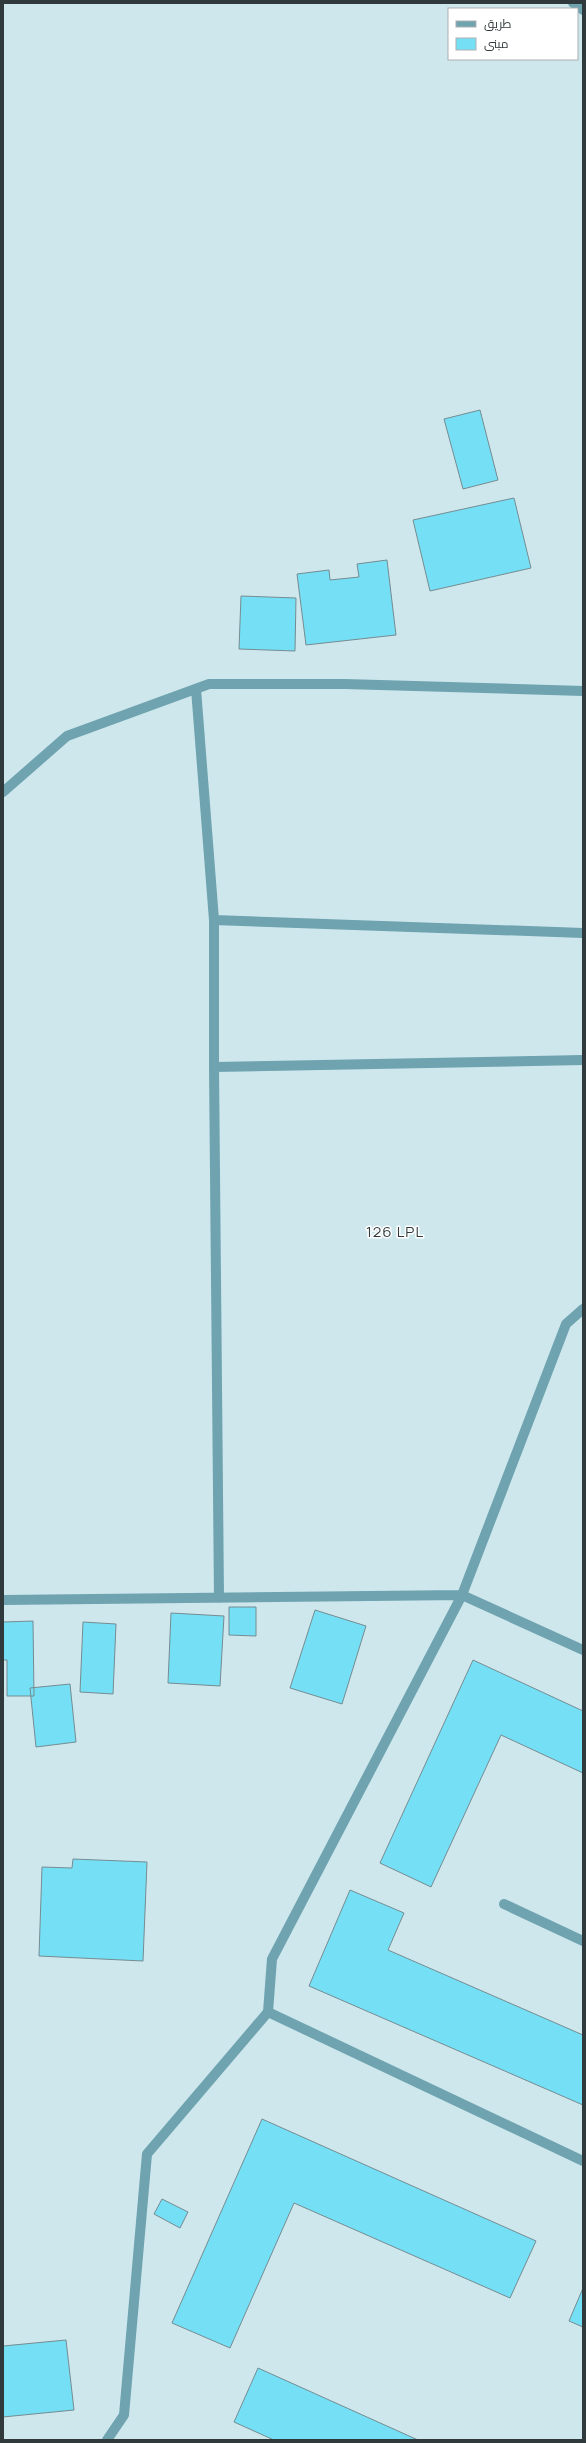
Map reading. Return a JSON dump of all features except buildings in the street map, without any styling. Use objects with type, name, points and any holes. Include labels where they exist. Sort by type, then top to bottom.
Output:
[{"type":"street","points":[[573,3],[583,10]]},
{"type":"street","points":[[3,792],[67,736],[209,684],[345,684],[583,691]]},
{"type":"street","points":[[196,689],[214,920],[219,1598]]},
{"type":"street","points":[[214,920],[583,933]]},
{"type":"street","points":[[214,1067],[583,1060]]},
{"type":"street","points":[[107,2440],[124,2415],[147,2154],[268,2012],[272,1960],[462,1595],[566,1324],[583,1309]]},
{"type":"street","points":[[3,1600],[462,1595],[583,1650]]},
{"type":"street","points":[[504,1904],[583,1941]]},
{"type":"street","points":[[268,2012],[583,2161]]},
{"type":"district","name":"126 LPL","points":[[395,1231]]}]
